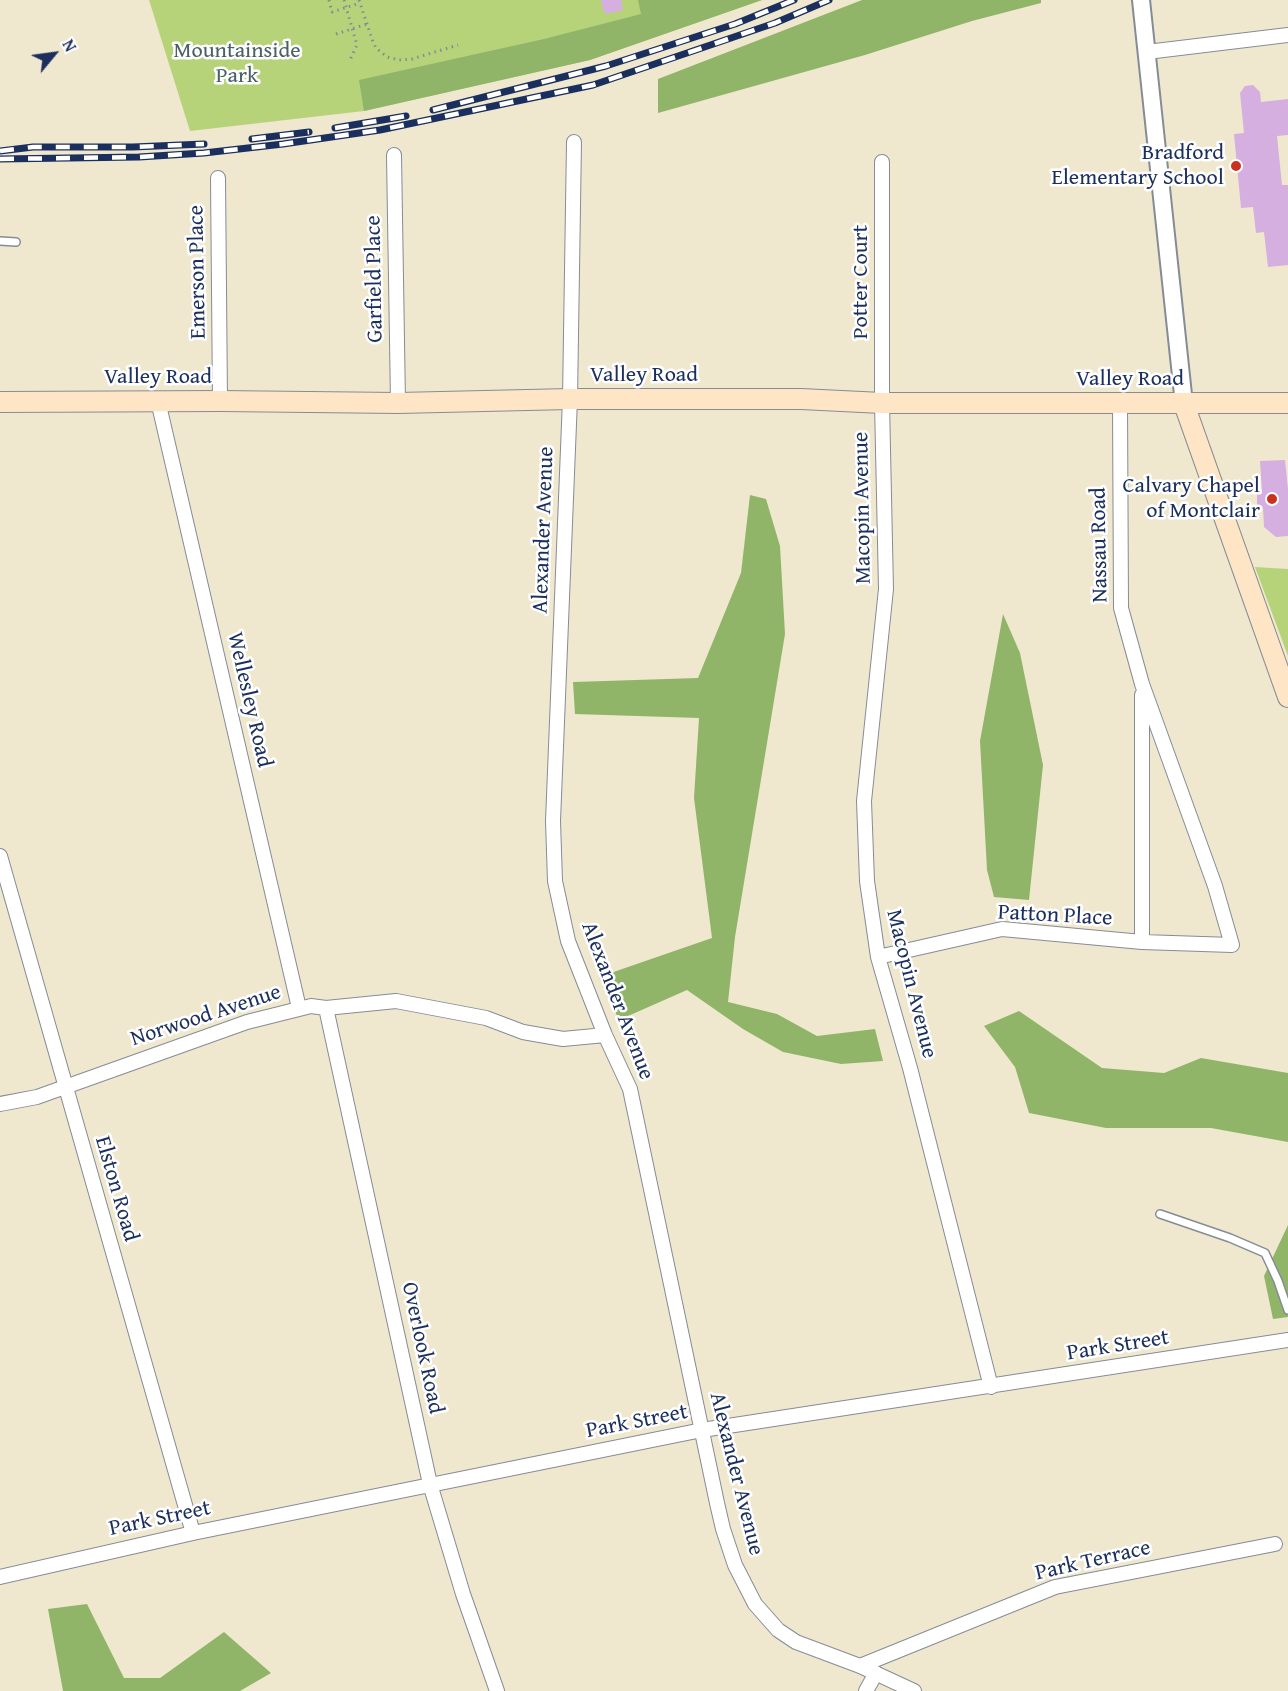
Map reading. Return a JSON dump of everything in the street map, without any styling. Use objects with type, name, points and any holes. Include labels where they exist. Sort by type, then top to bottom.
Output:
[{"type":"main road","name":"Valley Road","points":[[0,402],[398,403],[570,399],[801,399],[882,403],[1288,403]]},
{"type":"main road","points":[[1184,404],[1288,698]]},
{"type":"street","points":[[1141,0],[1184,404]]},
{"type":"street","points":[[1147,52],[1288,35]]},
{"type":"street","name":"Alexander Avenue","points":[[574,142],[570,399],[553,821],[555,881],[568,941],[605,1035],[630,1089],[723,1529],[735,1566],[755,1604],[778,1630],[796,1642],[860,1666],[914,1691]]},
{"type":"street","name":"Garfield Place","points":[[394,155],[398,403]]},
{"type":"street","name":"Potter Court","points":[[882,162],[882,403]]},
{"type":"street","name":"Emerson Place","points":[[218,178],[220,401]]},
{"type":"street","name":"Wellesley Road","points":[[158,401],[299,1008]]},
{"type":"street","name":"Macopin Avenue","points":[[882,403],[886,588],[864,801],[867,881],[878,957],[910,1068],[991,1387]]},
{"type":"street","name":"Nassau Road","points":[[1120,403],[1121,608],[1142,684],[1215,886],[1232,945]]},
{"type":"street","name":"Nassau Road","points":[[1142,684],[1142,942]]},
{"type":"street","name":"Elston Road","points":[[0,856],[193,1533]]},
{"type":"street","name":"Patton Place","points":[[878,957],[1002,929],[1142,942],[1232,945]]},
{"type":"street","name":"Norwood Avenue","points":[[0,1104],[37,1097],[247,1022],[311,1006],[326,1008],[396,1001],[486,1018],[523,1032],[563,1039],[605,1035]]},
{"type":"street","name":"Overlook Road","points":[[326,1008],[430,1484],[463,1594],[497,1691]]},
{"type":"street","name":"Park Street","points":[[0,1576],[193,1533],[702,1430],[1288,1340]]},
{"type":"street","name":"Park Terrace","points":[[860,1666],[1055,1587],[1275,1544]]},
{"type":"street","points":[[866,1691],[876,1673]]},
{"type":"lane","points":[[0,242],[16,242]]},
{"type":"lane","points":[[1160,1214],[1230,1238],[1265,1253],[1288,1310]]},
{"type":"path","points":[[329,0],[332,12],[359,2],[376,48],[394,60],[412,59],[458,45]]},
{"type":"path","points":[[344,0],[357,45],[349,62]]},
{"type":"path","points":[[336,34],[367,24]]},
{"type":"green space","name":"Mountainside Park","points":[[149,0],[762,0],[590,60],[364,111],[190,131]]},
{"type":"green space","points":[[638,0],[762,0],[590,60],[364,111],[359,80],[544,39],[641,14]]},
{"type":"green space","points":[[862,0],[1041,0],[1041,3],[658,113],[658,79]]},
{"type":"green space","points":[[750,495],[766,499],[780,546],[785,634],[735,937],[728,1002],[777,1014],[817,1036],[875,1029],[883,1061],[841,1064],[783,1052],[743,1029],[687,990],[619,1020],[599,977],[712,938],[694,798],[699,718],[575,714],[573,682],[698,678],[741,573]]},
{"type":"green space","points":[[1255,567],[1288,569],[1288,656]]},
{"type":"green space","points":[[1003,614],[1020,653],[1043,765],[1029,900],[994,897],[987,870],[980,741]]},
{"type":"green space","points":[[1019,1011],[1102,1068],[1164,1073],[1201,1058],[1288,1073],[1288,1142],[1211,1128],[1106,1128],[1029,1113],[1015,1067],[984,1026]]},
{"type":"green space","points":[[1288,1225],[1288,1317],[1273,1319],[1264,1276]]},
{"type":"green space","points":[[87,1604],[124,1678],[160,1678],[224,1632],[271,1673],[240,1691],[63,1691],[48,1609]]},
{"type":"building","points":[[601,0],[621,0],[623,10],[605,14]]},
{"type":"building","points":[[1253,85],[1260,92],[1261,102],[1288,99],[1288,135],[1277,136],[1282,185],[1288,185],[1288,265],[1268,267],[1264,232],[1256,233],[1253,207],[1241,208],[1234,134],[1244,133],[1240,93],[1245,86]]},
{"type":"building","name":"Calvary Chapel of Montclair","points":[[1285,460],[1288,489],[1288,536],[1276,537],[1264,527],[1263,507],[1257,507],[1257,492],[1262,492],[1260,461]]},
{"type":"railway","points":[[433,110],[606,66],[735,24],[794,0]]},
{"type":"railway","points":[[0,159],[139,157],[204,153],[380,130],[593,85],[775,23],[829,0]]},
{"type":"railway","points":[[335,128],[406,116]]},
{"type":"railway","points":[[252,139],[309,132]]},
{"type":"railway","points":[[0,151],[33,147],[204,144]]},
{"type":"place","name":"Bradford Elementary School","points":[[1236,166]]},
{"type":"place","name":"Calvary Chapel of Montclair","points":[[1272,499]]}]
